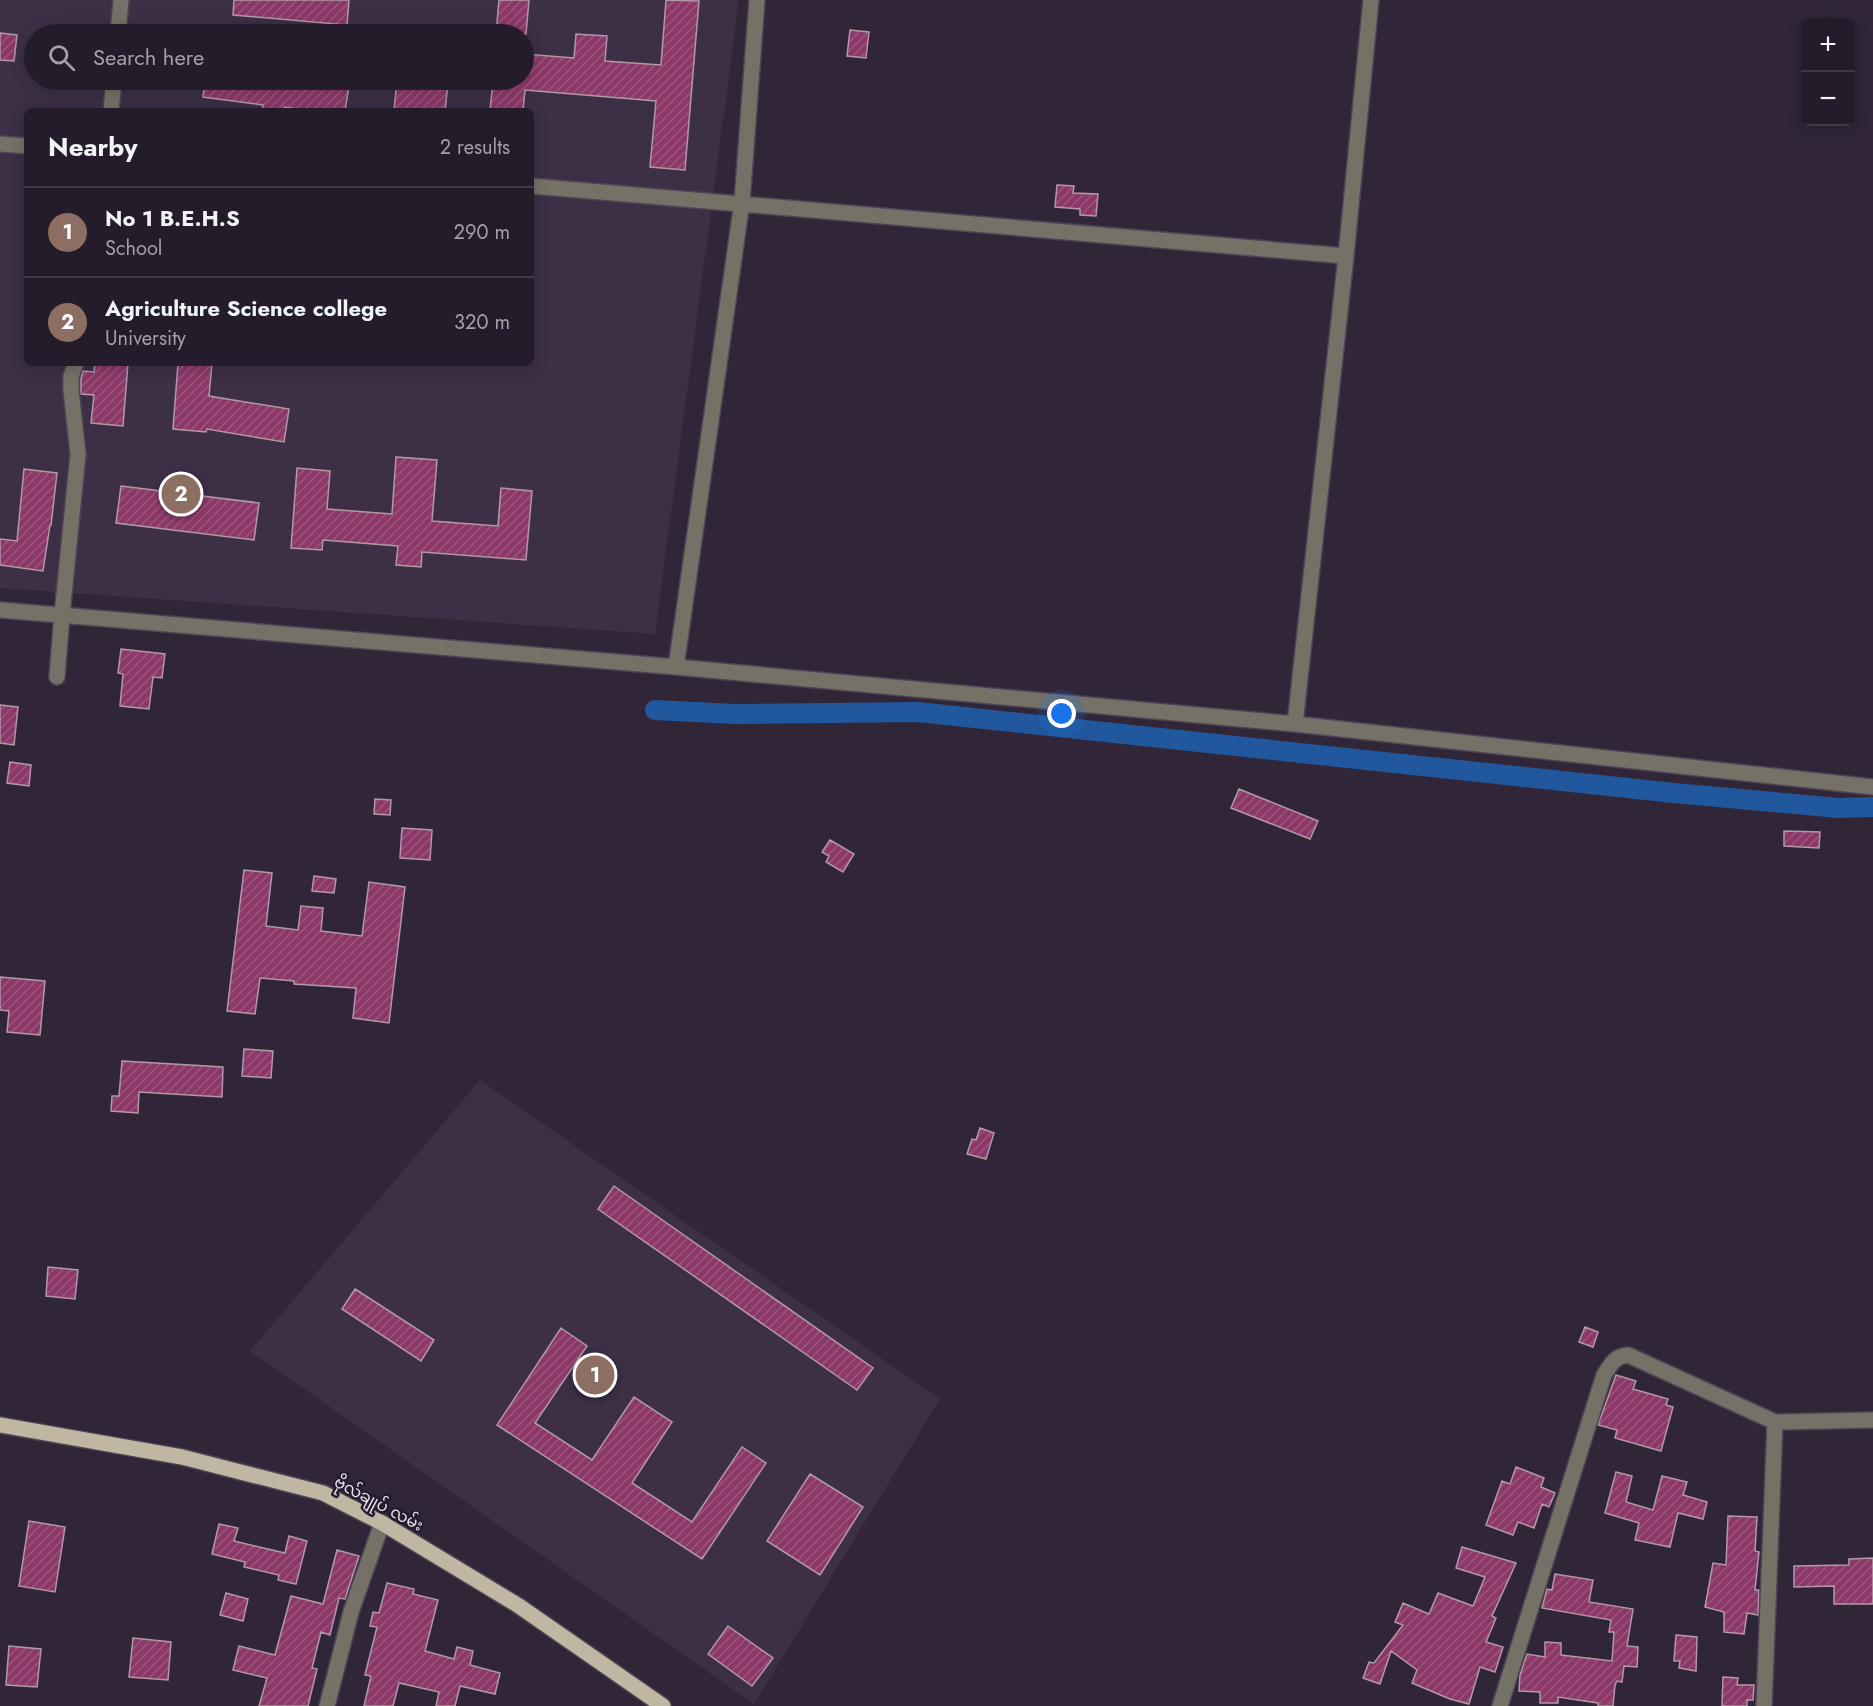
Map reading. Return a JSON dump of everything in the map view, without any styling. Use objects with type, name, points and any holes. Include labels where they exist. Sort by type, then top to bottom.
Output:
[{"type":"main road","name":"ဗိုလ်ချုပ် လမ်း","points":[[0,1425],[182,1457],[323,1493],[382,1523],[519,1606],[663,1706]]},
{"type":"street","points":[[119,24],[121,0]]},
{"type":"street","points":[[676,667],[741,202],[757,0]]},
{"type":"street","points":[[1294,724],[1346,256],[1371,0]]},
{"type":"street","points":[[111,108],[113,90]]},
{"type":"street","points":[[0,144],[24,146]]},
{"type":"street","points":[[534,186],[741,202],[1346,256]]},
{"type":"street","points":[[57,677],[78,453],[71,390],[71,376],[75,366]]},
{"type":"street","points":[[0,610],[676,667],[1294,724],[1873,787]]},
{"type":"street","points":[[1500,1706],[1604,1375],[1615,1359],[1628,1355],[1775,1422],[1873,1420]]},
{"type":"street","points":[[1764,1706],[1775,1422]]},
{"type":"street","points":[[327,1706],[351,1612],[382,1523]]},
{"type":"shaded area","points":[[0,0],[739,0],[655,634],[0,588]]},
{"type":"shaded area","points":[[480,1080],[940,1399],[754,1704],[250,1351]]},
{"type":"building","points":[[234,0],[349,0],[347,24],[233,15]]},
{"type":"building","points":[[499,0],[529,0],[527,24],[497,24]]},
{"type":"building","points":[[666,0],[699,1],[685,170],[650,167],[656,101],[525,90],[534,90],[534,55],[574,58],[576,34],[607,36],[605,61],[661,65]]},
{"type":"building","points":[[850,30],[869,32],[866,58],[847,56]]},
{"type":"building","points":[[0,33],[17,35],[14,61],[0,60]]},
{"type":"building","points":[[204,90],[348,90],[345,108],[262,108],[263,105],[203,97]]},
{"type":"building","points":[[396,90],[447,90],[445,108],[394,108]]},
{"type":"building","points":[[492,90],[525,90],[523,108],[490,108]]},
{"type":"building","points":[[1057,185],[1074,186],[1073,193],[1098,194],[1096,216],[1080,215],[1080,209],[1055,207]]},
{"type":"building","points":[[95,366],[128,366],[123,426],[91,423],[94,395],[81,394],[81,378],[83,371],[94,372]]},
{"type":"building","points":[[178,366],[212,366],[209,396],[289,409],[284,442],[207,429],[206,432],[173,429]]},
{"type":"building","points":[[396,457],[437,460],[432,521],[498,526],[501,488],[532,491],[526,560],[422,552],[421,567],[396,565],[398,546],[323,540],[322,550],[291,548],[297,468],[330,471],[327,509],[392,514]]},
{"type":"building","points":[[24,469],[57,473],[43,571],[0,565],[0,539],[17,541]]},
{"type":"building","points":[[121,486],[259,503],[254,540],[116,523]]},
{"type":"building","points":[[121,649],[165,654],[162,678],[153,677],[149,709],[120,706],[123,674],[118,673]]},
{"type":"building","points":[[0,705],[18,707],[14,745],[0,743]]},
{"type":"building","points":[[10,762],[31,765],[29,786],[7,783]]},
{"type":"building","points":[[1239,789],[1318,821],[1310,839],[1231,808]]},
{"type":"building","points":[[375,799],[391,800],[390,815],[374,814]]},
{"type":"building","points":[[402,828],[432,830],[430,860],[400,858]]},
{"type":"building","points":[[1784,831],[1820,832],[1819,848],[1784,846]]},
{"type":"building","points":[[830,840],[854,854],[843,872],[826,862],[829,856],[822,852]]},
{"type":"building","points":[[244,870],[272,873],[266,926],[298,930],[301,906],[323,908],[321,931],[362,936],[369,882],[405,887],[389,1023],[353,1018],[356,988],[294,984],[294,981],[260,978],[255,1014],[227,1011]]},
{"type":"building","points":[[314,876],[336,879],[334,893],[312,891]]},
{"type":"building","points":[[0,977],[45,981],[40,1035],[7,1032],[9,1011],[0,1010]]},
{"type":"building","points":[[244,1049],[273,1051],[271,1078],[242,1076]]},
{"type":"building","points":[[122,1061],[223,1067],[222,1097],[139,1092],[138,1113],[111,1111],[112,1096],[119,1096]]},
{"type":"building","points":[[980,1128],[994,1133],[986,1159],[967,1154],[972,1139],[976,1140]]},
{"type":"building","points":[[614,1186],[873,1368],[857,1390],[598,1209]]},
{"type":"building","points":[[48,1267],[78,1270],[75,1299],[46,1296]]},
{"type":"building","points":[[355,1289],[434,1340],[421,1361],[342,1309]]},
{"type":"building","points":[[1585,1327],[1598,1332],[1593,1347],[1579,1342]]},
{"type":"building","points":[[561,1328],[587,1346],[535,1423],[592,1460],[634,1397],[672,1422],[632,1483],[692,1522],[742,1447],[766,1463],[702,1559],[497,1425]]},
{"type":"building","points":[[1616,1375],[1636,1381],[1633,1389],[1668,1399],[1666,1405],[1673,1407],[1661,1451],[1615,1438],[1617,1430],[1598,1425]]},
{"type":"building","points":[[1516,1467],[1544,1478],[1541,1487],[1555,1493],[1549,1507],[1542,1504],[1534,1528],[1518,1522],[1513,1535],[1486,1525],[1502,1481],[1510,1484]]},
{"type":"building","points":[[1616,1472],[1632,1476],[1626,1502],[1653,1510],[1662,1476],[1687,1482],[1683,1495],[1707,1502],[1703,1519],[1678,1513],[1670,1547],[1635,1540],[1639,1523],[1605,1513]]},
{"type":"building","points":[[810,1474],[863,1507],[820,1575],[767,1541]]},
{"type":"building","points":[[1728,1516],[1757,1517],[1755,1551],[1759,1552],[1755,1590],[1759,1590],[1758,1615],[1747,1613],[1744,1634],[1724,1632],[1724,1612],[1705,1607],[1713,1563],[1726,1565]]},
{"type":"building","points":[[29,1521],[65,1527],[55,1592],[19,1586]]},
{"type":"building","points":[[219,1524],[238,1528],[234,1541],[285,1553],[289,1536],[307,1541],[296,1584],[278,1580],[279,1575],[244,1567],[245,1562],[212,1554]]},
{"type":"building","points":[[1462,1547],[1516,1563],[1492,1616],[1496,1618],[1486,1642],[1503,1647],[1495,1672],[1480,1667],[1469,1704],[1450,1699],[1412,1683],[1417,1670],[1391,1651],[1380,1684],[1363,1678],[1369,1662],[1374,1663],[1403,1625],[1395,1622],[1403,1603],[1429,1614],[1438,1593],[1473,1606],[1485,1577],[1456,1568]]},
{"type":"building","points":[[337,1550],[359,1556],[345,1599],[339,1598],[330,1635],[321,1632],[312,1668],[317,1669],[308,1706],[259,1706],[267,1678],[233,1670],[239,1646],[275,1655],[291,1596],[323,1604]]},
{"type":"building","points":[[1873,1558],[1873,1604],[1834,1604],[1834,1586],[1794,1587],[1794,1566],[1849,1565],[1849,1559]]},
{"type":"building","points":[[1555,1574],[1593,1580],[1589,1602],[1633,1609],[1627,1646],[1638,1647],[1637,1667],[1624,1666],[1622,1682],[1617,1681],[1615,1685],[1613,1706],[1598,1706],[1598,1703],[1558,1697],[1558,1703],[1540,1703],[1540,1692],[1519,1691],[1520,1675],[1527,1654],[1545,1657],[1545,1642],[1561,1643],[1561,1655],[1612,1661],[1614,1632],[1609,1632],[1611,1620],[1542,1608],[1547,1589],[1552,1590]]},
{"type":"building","points":[[387,1583],[414,1589],[413,1594],[438,1600],[425,1651],[454,1659],[457,1647],[473,1651],[470,1665],[500,1673],[495,1694],[460,1686],[455,1706],[436,1706],[439,1692],[399,1683],[393,1706],[364,1706],[371,1676],[365,1675],[377,1627],[370,1626],[373,1612],[379,1613]]},
{"type":"building","points":[[226,1593],[248,1599],[243,1621],[220,1615]]},
{"type":"building","points":[[728,1626],[773,1658],[752,1686],[708,1654]]},
{"type":"building","points":[[1676,1635],[1697,1637],[1696,1671],[1679,1668],[1680,1661],[1674,1661]]},
{"type":"building","points":[[133,1638],[171,1642],[168,1680],[129,1677]]},
{"type":"building","points":[[9,1646],[41,1649],[37,1687],[6,1685]]},
{"type":"building","points":[[1723,1677],[1738,1678],[1737,1685],[1754,1685],[1753,1700],[1747,1700],[1747,1706],[1722,1706]]},
{"type":"waterway","points":[[655,710],[735,714],[918,712],[1674,793],[1839,808],[1873,807]]},
{"type":"place","name":"Agriculture Science college","points":[[181,494]]},
{"type":"place","name":"No 1 B.E.H.S","points":[[595,1375]]}]
